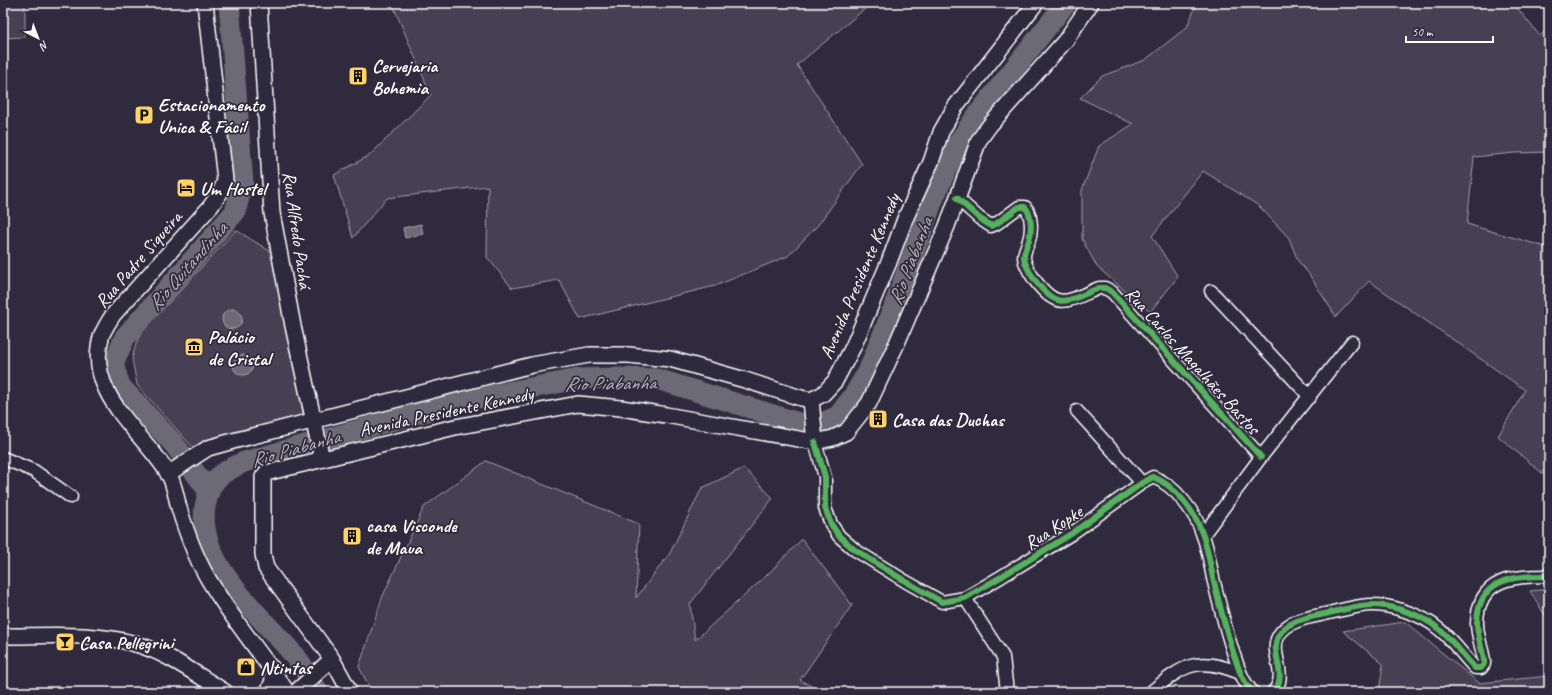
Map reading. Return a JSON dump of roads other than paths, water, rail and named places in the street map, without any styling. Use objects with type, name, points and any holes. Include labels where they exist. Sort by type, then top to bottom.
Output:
[{"type":"main road","name":"Rua Padre Siqueira","points":[[205,3],[225,180],[221,191],[211,206],[113,315],[103,333],[99,350],[99,369],[118,410],[173,471],[189,540],[206,575],[230,612],[272,668],[287,692]]},
{"type":"main road","name":"Rua Alfredo Pachá","points":[[259,3],[272,213],[285,287],[321,457]]},
{"type":"main road","name":"Avenida Presidente Kennedy","points":[[173,471],[208,448],[314,425],[532,365],[589,355],[628,355],[670,359],[811,400],[823,394],[835,381],[853,346],[892,256],[905,219],[931,162],[941,132],[955,107],[1036,3]]},
{"type":"main road","name":"Avenida Presidente Kennedy","points":[[332,659],[266,568],[263,554],[263,477],[266,473],[321,457],[455,427],[578,404],[621,408],[666,415],[815,442],[833,438],[846,432],[869,403],[925,279],[979,140],[995,119],[1065,42],[1091,3]]},
{"type":"main road","points":[[811,400],[815,442]]},
{"type":"main road","points":[[3,636],[113,639],[138,644],[160,653],[224,692]]},
{"type":"main road","points":[[296,692],[332,659],[350,692]]},
{"type":"main road","points":[[268,692],[273,682],[272,668]]},
{"type":"street","name":"Rua Carlos Magalhães Bastos","points":[[957,198],[979,218],[991,226],[996,224],[1019,206],[1025,207],[1030,215],[1030,228],[1029,240],[1026,244],[1024,258],[1030,272],[1051,298],[1059,301],[1067,301],[1099,288],[1105,288],[1112,292],[1261,457]]},
{"type":"street","points":[[1211,291],[1310,397]]},
{"type":"street","points":[[1203,535],[1261,457],[1352,342]]},
{"type":"street","points":[[1077,412],[1142,482]]},
{"type":"street","name":"Rua Kopke","points":[[815,442],[825,477],[825,508],[831,524],[839,536],[855,550],[932,598],[942,602],[965,598],[1071,534],[1142,482],[1153,477],[1161,480],[1173,490],[1190,510],[1203,535],[1222,619],[1240,673],[1248,688],[1253,692]]},
{"type":"street","points":[[3,458],[34,471],[71,497]]},
{"type":"street","points":[[1272,692],[1280,682],[1278,638],[1285,628],[1292,623],[1312,617],[1362,606],[1394,608],[1420,616],[1439,629],[1475,668],[1481,668],[1484,664],[1484,660],[1477,625],[1480,604],[1486,593],[1495,584],[1507,579],[1529,576],[1549,576]]},
{"type":"street","points":[[965,598],[1003,657],[1007,692]]},
{"type":"street","points":[[1151,692],[1182,670],[1194,664],[1210,663],[1240,673]]},
{"type":"waterway","name":"Rio Quitandinha","points":[[208,490],[174,444],[120,386],[113,364],[125,337],[235,212],[243,183],[229,3]]},
{"type":"waterway","name":"Rio Piabanha","points":[[318,692],[299,661],[236,590],[222,571],[211,550],[205,529],[205,507],[210,490],[217,478],[228,470],[244,462],[462,401],[578,379],[657,379],[799,423],[822,423],[838,416],[854,395],[868,372],[893,310],[934,197],[958,143],[976,117],[1066,3]]},
{"type":"place","name":"Cervejaria Bohemia","points":[[358,76]]},
{"type":"place","name":"Estacionamento Unica & Fácil","points":[[144,115]]},
{"type":"place","name":"Um Hostel","points":[[186,188]]},
{"type":"place","name":"Palácio de Cristal","points":[[194,347]]},
{"type":"place","name":"Casa das Duchas","points":[[878,419]]},
{"type":"place","name":"casa Visconde de Maua","points":[[352,536]]},
{"type":"place","name":"Casa Pellegrini","points":[[65,642]]},
{"type":"place","name":"Ntintas","points":[[246,667]]}]
